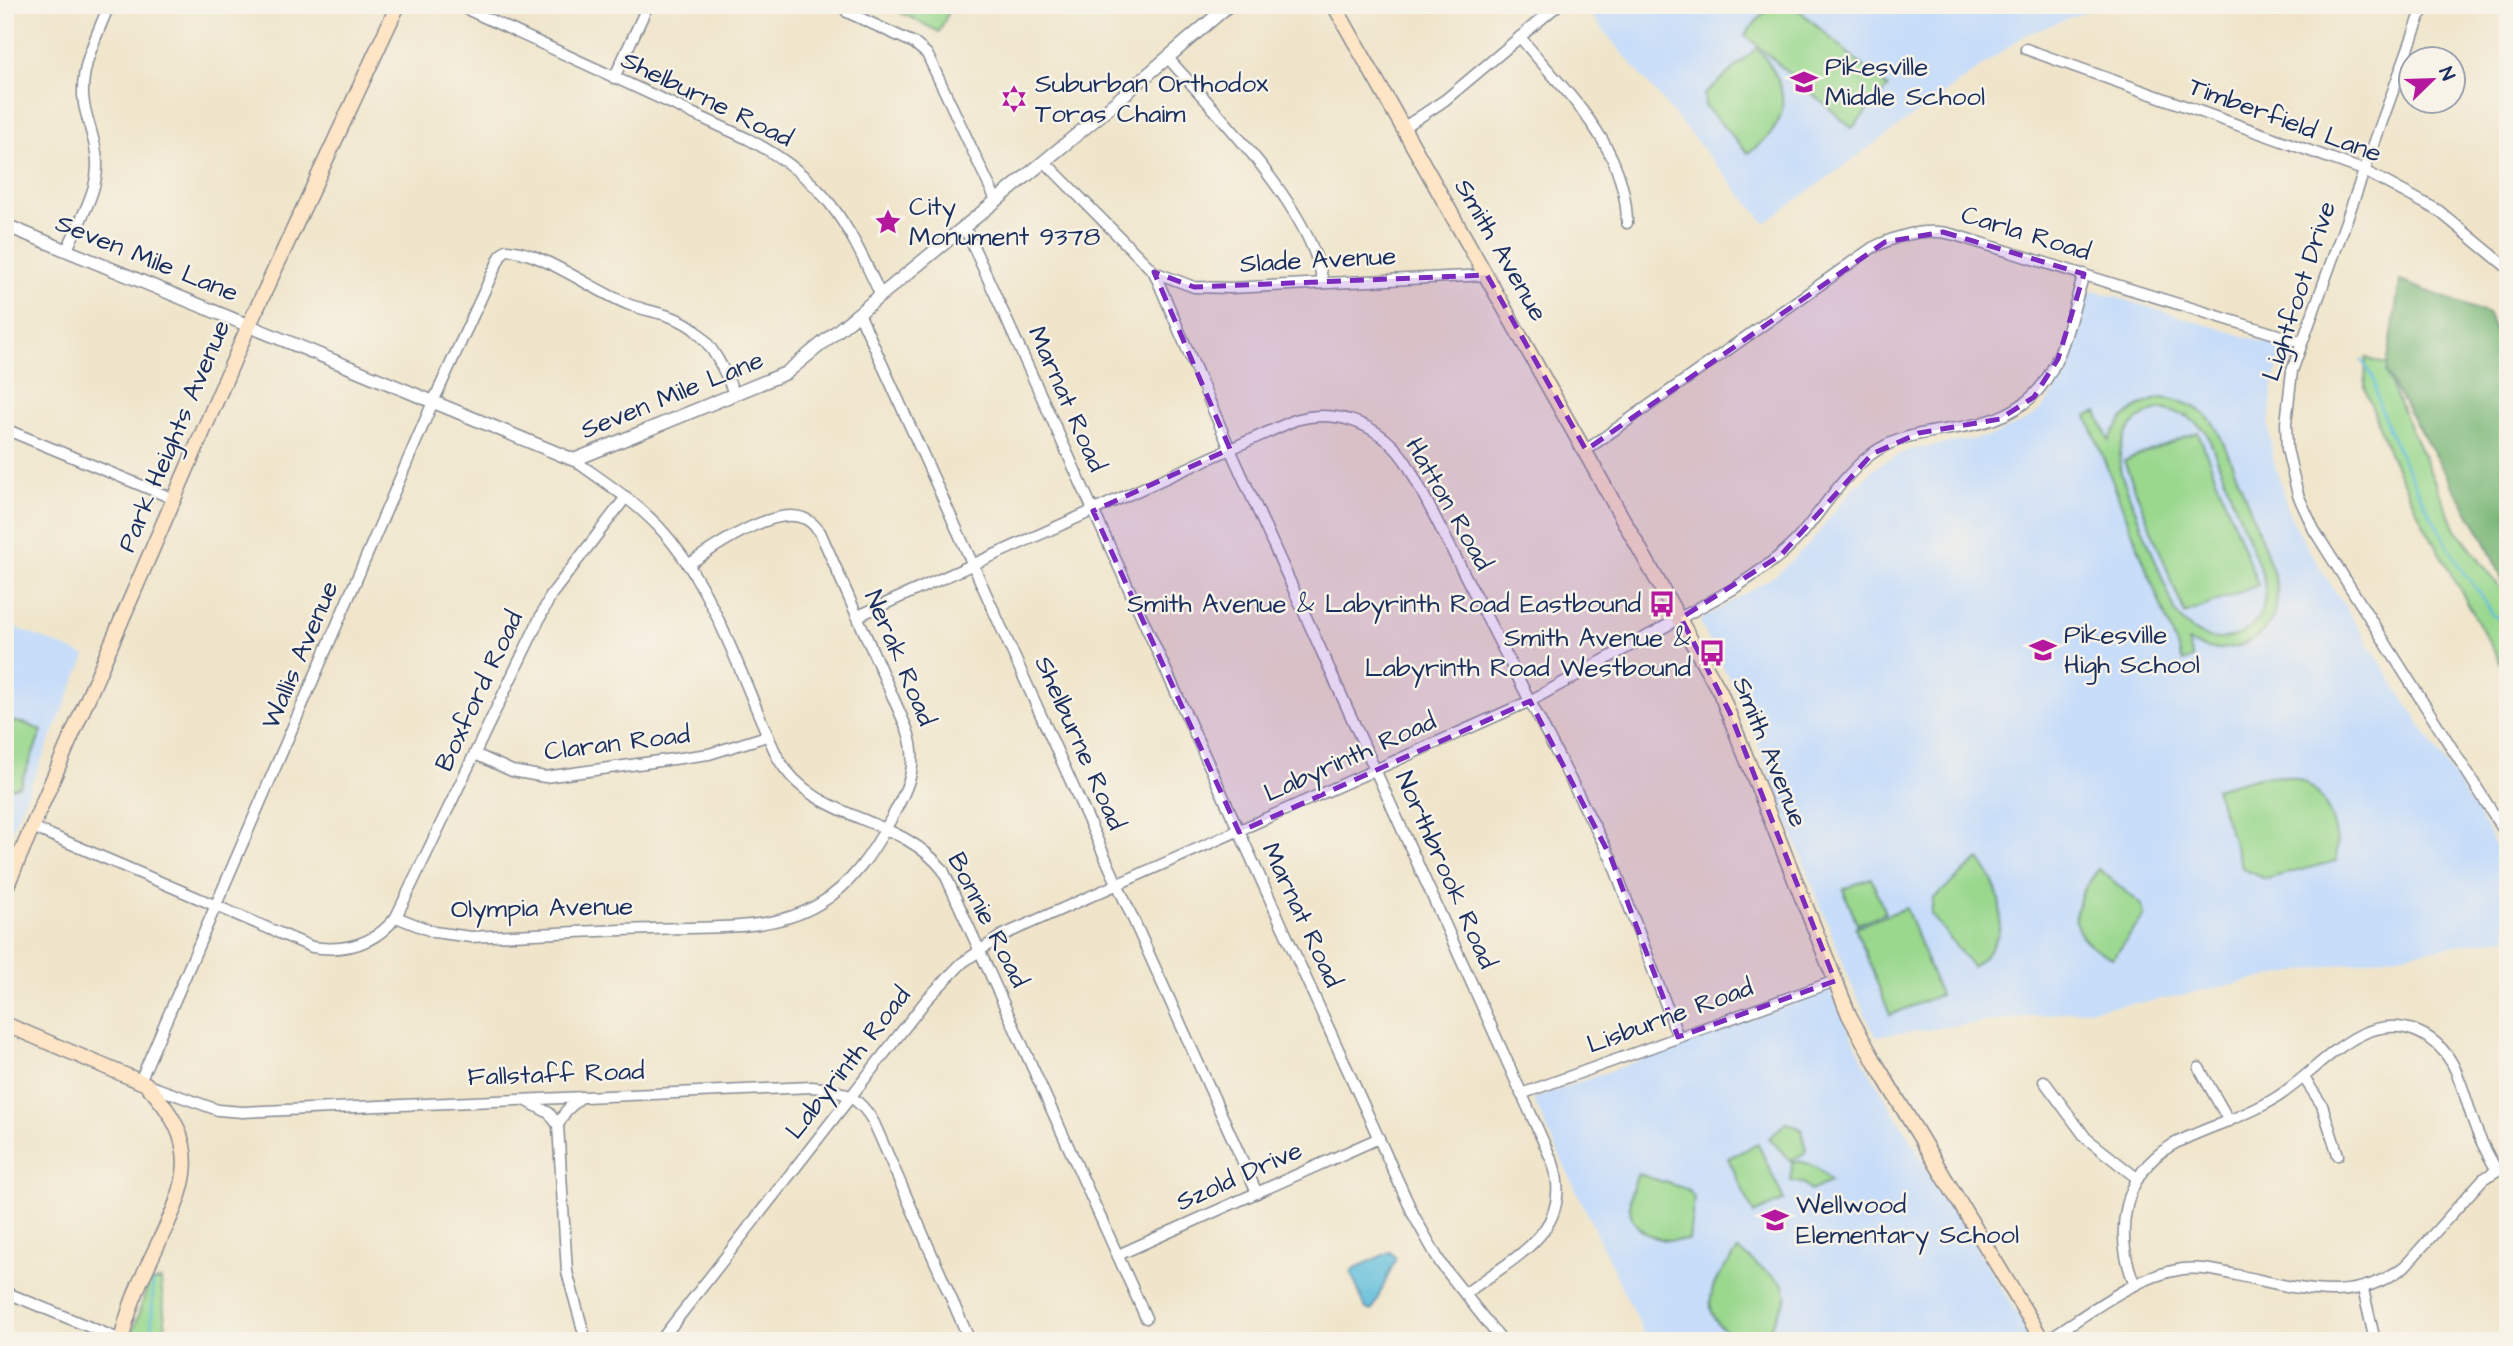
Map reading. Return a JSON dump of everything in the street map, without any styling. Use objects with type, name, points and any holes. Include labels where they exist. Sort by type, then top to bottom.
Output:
[{"type":"main road","name":"Park Heights Avenue","points":[[5,890],[249,325],[398,5]]},
{"type":"main road","name":"Smith Avenue","points":[[1334,5],[1681,618],[1730,713],[1835,981],[1875,1064],[2044,1341]]},
{"type":"main road","name":"Fallstaff Road","points":[[5,1024],[143,1083]]},
{"type":"main road","points":[[121,1340],[135,1292],[180,1199],[185,1177],[185,1156],[176,1127],[161,1101],[143,1083]]},
{"type":"street","points":[[67,250],[97,170],[83,84],[92,47],[109,5]]},
{"type":"street","name":"Shelburne Road","points":[[458,5],[748,139],[798,170],[840,215],[881,296]]},
{"type":"street","points":[[614,78],[648,5]]},
{"type":"street","points":[[851,5],[848,12],[914,43],[927,54],[996,200]]},
{"type":"street","name":"Seven Mile Lane","points":[[5,225],[574,460],[786,373],[1229,5]]},
{"type":"street","points":[[1403,128],[1445,100],[1558,5]]},
{"type":"street","name":"Lightfoot Drive","points":[[2424,5],[2301,342],[2292,371],[2286,422],[2291,469],[2306,516],[2508,836]]},
{"type":"street","points":[[2498,5],[2508,10]]},
{"type":"street","points":[[1520,37],[1595,128],[1614,157],[1624,184],[1627,223]]},
{"type":"street","name":"Timberfield Lane","points":[[2026,50],[2363,170],[2439,212],[2508,268]]},
{"type":"street","points":[[1168,58],[1277,187],[1312,246],[1322,283]]},
{"type":"street","name":"Northbrook Road","points":[[1044,161],[1154,272],[1230,449],[1558,1177],[1555,1215],[1534,1241],[1465,1294]]},
{"type":"street","name":"Marnat Road","points":[[964,226],[1427,1242],[1502,1341]]},
{"type":"street","name":"Carla Road","points":[[1586,450],[1872,248],[1898,237],[1943,232],[2301,342]]},
{"type":"street","name":"Wallis Avenue","points":[[143,1083],[433,402],[496,264],[506,250],[525,253],[614,298],[683,322],[695,330],[715,354],[735,395]]},
{"type":"street","name":"Slade Avenue","points":[[1154,272],[1194,287],[1487,275]]},
{"type":"street","name":"Labyrinth Road","points":[[660,1341],[927,999],[981,949],[1001,936],[1530,701],[1733,589],[1781,555],[1798,539],[1851,473],[1886,445],[1919,433],[1986,424],[2013,412],[2034,397],[2058,359],[2084,274]]},
{"type":"street","name":"Shelburne Road","points":[[859,313],[1257,1193]]},
{"type":"street","name":"Hatton Road","points":[[858,616],[1295,420],[1322,415],[1350,419],[1379,433],[1391,443],[1409,467],[1611,858],[1678,1037]]},
{"type":"street","points":[[5,429],[174,499]]},
{"type":"street","name":"Bonnie Road","points":[[574,460],[626,497],[657,526],[688,565],[711,608],[784,770],[801,788],[824,803],[917,846],[935,860],[981,949],[1146,1318]]},
{"type":"street","name":"Boxford Road","points":[[396,917],[551,595],[626,497]]},
{"type":"street","name":"Nerak Road","points":[[688,565],[728,539],[783,516],[807,519],[825,543],[907,729],[914,753],[908,787],[885,830]]},
{"type":"street","name":"Claran Road","points":[[475,754],[512,771],[545,777],[709,754],[767,736]]},
{"type":"street","points":[[32,827],[300,943],[326,949],[349,947],[369,941],[396,917]]},
{"type":"street","name":"Olympia Avenue","points":[[396,917],[434,932],[471,937],[769,922],[803,913],[830,897],[856,873],[885,830]]},
{"type":"street","name":"Lisburne Road","points":[[1521,1094],[1835,981]]},
{"type":"street","points":[[2135,1285],[2125,1256],[2122,1223],[2137,1179],[2171,1146],[2272,1101],[2344,1044],[2373,1028],[2404,1028],[2419,1032],[2442,1049],[2451,1061],[2475,1127],[2496,1169]]},
{"type":"street","points":[[2199,1068],[2229,1121]]},
{"type":"street","points":[[2304,1078],[2322,1105],[2338,1155]]},
{"type":"street","points":[[2044,1081],[2086,1139],[2137,1179]]},
{"type":"street","name":"Fallstaff Road","points":[[143,1083],[206,1106],[232,1111],[812,1087],[850,1095]]},
{"type":"street","points":[[850,1095],[863,1105],[874,1123],[970,1341]]},
{"type":"street","points":[[581,1097],[566,1111],[558,1125],[567,1272],[586,1341]]},
{"type":"street","points":[[523,1100],[549,1113],[558,1125]]},
{"type":"street","name":"Szold Drive","points":[[1118,1255],[1378,1138]]},
{"type":"street","points":[[2044,1341],[2135,1285],[2167,1272],[2200,1268],[2319,1292],[2363,1289],[2393,1276],[2412,1260],[2467,1195],[2496,1169],[2508,1164]]},
{"type":"street","points":[[2363,1289],[2375,1341]]},
{"type":"street","points":[[5,1292],[121,1340]]},
{"type":"highlighted area","points":[[1943,232],[2084,274],[2058,359],[2034,397],[2000,419],[1919,433],[1872,454],[1781,555],[1681,618],[1730,713],[1835,981],[1678,1037],[1611,858],[1530,701],[1239,832],[1093,511],[1230,449],[1154,272],[1194,287],[1487,275],[1586,450],[1885,242]]},
{"type":"shaded area","name":"Pikesville Middle School","points":[[1582,5],[2103,5],[2025,35],[1765,223]]},
{"type":"shaded area","name":"Pikesville High School","points":[[2096,291],[2283,348],[2273,387],[2269,427],[2273,458],[2289,513],[2312,555],[2488,831],[2508,869],[2508,937],[2283,974],[2153,1001],[1876,1036],[1852,986],[1742,703],[1701,625],[1702,619],[1776,575],[1809,544],[1851,490],[1880,464],[1909,450],[1995,435],[2032,417],[2043,407],[2064,378],[2089,294]]},
{"type":"shaded area","points":[[5,623],[86,656],[5,845]]},
{"type":"shaded area","name":"Wellwood Elementary School","points":[[1830,990],[1866,1066],[2033,1340],[1647,1341],[1533,1099]]},
{"type":"green space","points":[[886,5],[952,5],[939,32]]},
{"type":"green space","points":[[1770,5],[1793,5],[1888,88],[1852,128],[1745,35]]},
{"type":"green space","points":[[1757,48],[1776,77],[1783,104],[1774,129],[1748,153],[1705,106],[1704,95]]},
{"type":"green space","points":[[2400,281],[2489,314],[2508,366],[2508,592],[2483,537],[2386,373]]},
{"type":"green space","points":[[2366,358],[2394,367],[2387,376],[2456,529],[2508,598],[2508,676],[2424,525],[2389,453],[2365,388]]},
{"type":"green space","points":[[2161,398],[2183,402],[2202,412],[2213,423],[2248,504],[2277,588],[2276,606],[2271,621],[2261,633],[2249,642],[2220,649],[2188,642],[2193,658],[2183,662],[2087,416],[2097,412],[2109,441],[2129,413]],"holes":[[[2162,409],[2187,416],[2206,431],[2263,576],[2265,597],[2260,614],[2251,627],[2238,635],[2222,639],[2206,637],[2190,628],[2176,613],[2121,474],[2120,451],[2133,425],[2141,418]]]},
{"type":"green space","points":[[2198,432],[2258,585],[2185,614],[2124,461]]},
{"type":"green space","points":[[5,720],[27,724],[42,731],[20,785],[13,788],[5,785]]},
{"type":"green space","points":[[2262,776],[2296,778],[2310,786],[2318,795],[2325,804],[2334,827],[2336,861],[2266,879],[2243,869],[2215,789]]},
{"type":"green space","points":[[1979,859],[1995,887],[2001,916],[1994,943],[1985,956],[1972,967],[1931,914],[1933,899]]},
{"type":"green space","points":[[2099,869],[2142,905],[2144,916],[2113,958],[2085,940],[2078,930],[2076,920],[2081,896]]},
{"type":"green space","points":[[1871,878],[1885,913],[1857,924],[1843,889]]},
{"type":"green space","points":[[1906,908],[1940,995],[1890,1015],[1855,927]]},
{"type":"green space","points":[[1787,1122],[1801,1129],[1806,1150],[1802,1156],[1790,1160],[1769,1138]]},
{"type":"green space","points":[[1758,1144],[1784,1200],[1754,1214],[1728,1158]]},
{"type":"green space","points":[[1792,1161],[1814,1166],[1830,1182],[1810,1191],[1805,1184],[1791,1181]]},
{"type":"green space","points":[[1638,1174],[1687,1189],[1694,1198],[1689,1240],[1658,1238],[1647,1234],[1638,1226],[1632,1217],[1630,1205]]},
{"type":"green space","points":[[1738,1250],[1784,1285],[1787,1297],[1763,1341],[1732,1334],[1717,1322],[1713,1314],[1711,1304],[1714,1286]]},
{"type":"green space","points":[[161,1280],[167,1341],[130,1341],[149,1282]]},
{"type":"water","points":[[1390,1252],[1396,1258],[1372,1311],[1366,1309],[1351,1273],[1353,1269]]},
{"type":"waterway","points":[[2361,360],[2373,376],[2379,404],[2422,499],[2464,574],[2479,591],[2492,614],[2499,618],[2508,630]]},
{"type":"waterway","points":[[151,1341],[153,1281]]},
{"type":"place","name":"Pikesville Middle School","points":[[1804,82]]},
{"type":"place","name":"Suburban Orthodox Toras Chaim","points":[[1014,99]]},
{"type":"place","name":"City Monument 9378","points":[[888,222]]},
{"type":"place","name":"Smith Avenue & Labyrinth Road Eastbound","points":[[1662,604]]},
{"type":"place","name":"Pikesville High School","points":[[2043,650]]},
{"type":"place","name":"Smith Avenue & Labyrinth Road Westbound","points":[[1712,653]]},
{"type":"place","name":"Wellwood Elementary School","points":[[1775,1220]]}]
